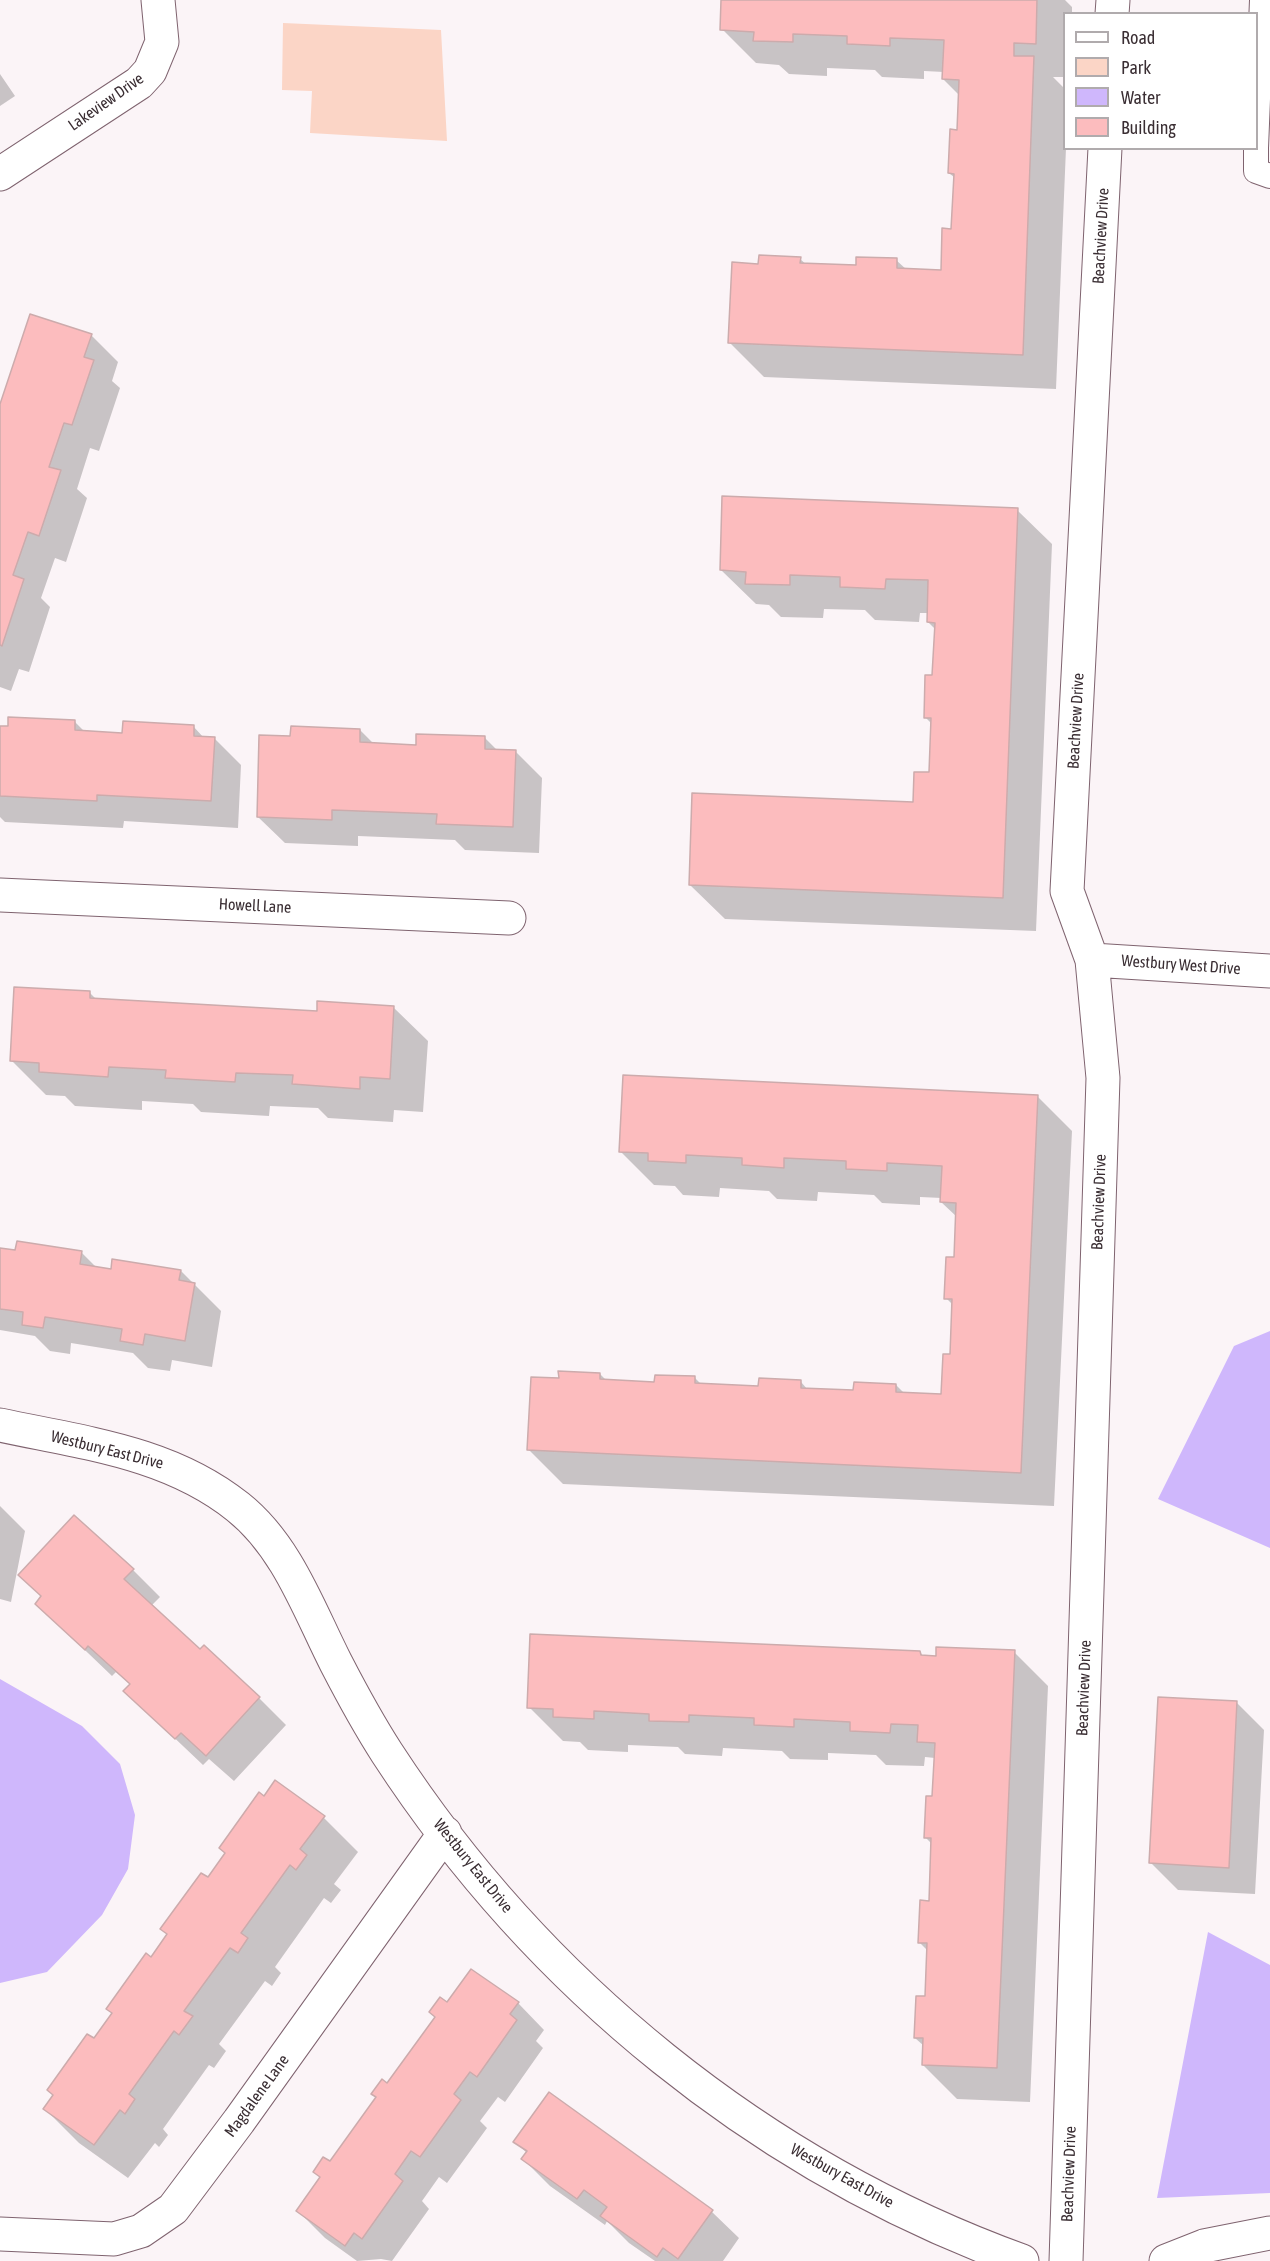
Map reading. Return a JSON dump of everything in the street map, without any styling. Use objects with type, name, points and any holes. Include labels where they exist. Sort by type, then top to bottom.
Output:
[{"type":"street","name":"Lakeview Drive","points":[[0,174],[139,83],[150,71],[162,42],[158,0]]},
{"type":"street","name":"Beachview Drive","points":[[1066,2261],[1103,1078],[1092,960],[1067,891],[1106,150]]},
{"type":"street","name":"Howell Lane","points":[[0,895],[510,918]]},
{"type":"street","name":"Westbury West Drive","points":[[1092,960],[1270,971]]},
{"type":"street","name":"Westbury East Drive","points":[[0,1425],[148,1457],[206,1483],[240,1509],[268,1539],[292,1574],[367,1719],[388,1754],[472,1869],[567,1974],[641,2042],[723,2104],[773,2138],[878,2199],[1023,2261]]},
{"type":"street","name":"Magdalene Lane","points":[[0,2234],[114,2239],[141,2231],[173,2209],[239,2121],[445,1833]]},
{"type":"street","points":[[1166,2261],[1204,2246],[1270,2233]]},
{"type":"lane","points":[[1258,118],[1262,0]]},
{"type":"lane","points":[[1257,150],[1256,171],[1270,176]]},
{"type":"green space","points":[[283,23],[441,30],[447,141],[310,133],[312,91],[282,90]]},
{"type":"water","points":[[1270,1331],[1270,1548],[1158,1499],[1234,1346]]},
{"type":"water","points":[[0,1679],[82,1726],[120,1764],[135,1815],[128,1869],[102,1915],[47,1972],[0,1983]]},
{"type":"water","points":[[1208,1932],[1270,1965],[1270,2193],[1157,2198]]},
{"type":"building","points":[[721,0],[1037,0],[1036,44],[1014,43],[1014,56],[1034,56],[1023,355],[728,343],[732,262],[758,264],[759,255],[801,257],[800,263],[856,265],[856,257],[897,258],[897,268],[941,270],[942,228],[951,229],[954,174],[948,173],[950,129],[957,130],[959,80],[942,79],[944,40],[890,38],[890,46],[847,44],[847,36],[793,34],[793,42],[753,41],[754,32],[720,30]]},
{"type":"building","points":[[30,314],[92,334],[84,357],[94,360],[72,425],[64,423],[49,467],[61,470],[39,536],[28,532],[13,575],[24,579],[2,646],[0,645],[0,404]]},
{"type":"building","points":[[722,496],[1018,508],[1003,898],[689,885],[692,793],[913,802],[914,772],[929,772],[931,718],[924,718],[925,675],[932,675],[935,623],[927,622],[928,580],[886,579],[885,589],[840,587],[840,577],[790,575],[790,585],[745,584],[746,572],[720,570]]},
{"type":"building","points":[[8,717],[75,720],[75,730],[122,733],[123,721],[194,725],[194,736],[215,737],[211,801],[97,795],[97,801],[0,796],[0,726],[8,726]]},
{"type":"building","points":[[291,726],[360,729],[360,742],[416,745],[416,734],[485,736],[485,749],[516,750],[513,827],[436,824],[437,814],[332,810],[332,820],[257,817],[259,735],[290,736]]},
{"type":"building","points":[[14,987],[90,991],[90,998],[317,1011],[317,1001],[394,1006],[390,1079],[360,1077],[360,1089],[292,1084],[293,1075],[236,1073],[235,1082],[165,1078],[166,1070],[109,1067],[108,1077],[39,1072],[39,1063],[10,1061]]},
{"type":"building","points":[[623,1075],[1038,1095],[1021,1473],[527,1450],[531,1377],[559,1378],[558,1371],[600,1373],[600,1379],[654,1382],[655,1375],[695,1376],[695,1383],[758,1386],[759,1378],[801,1380],[801,1388],[853,1390],[854,1382],[896,1384],[896,1392],[941,1394],[943,1354],[950,1354],[952,1299],[944,1299],[946,1257],[954,1257],[956,1203],[940,1202],[942,1166],[887,1163],[887,1171],[846,1169],[846,1161],[784,1158],[784,1168],[742,1165],[742,1158],[686,1155],[686,1163],[648,1161],[648,1153],[619,1152]]},
{"type":"building","points":[[17,1241],[82,1251],[80,1264],[111,1269],[112,1259],[181,1270],[179,1280],[195,1283],[185,1341],[145,1334],[143,1345],[120,1341],[122,1329],[45,1317],[43,1328],[22,1325],[23,1312],[0,1309],[0,1248],[15,1250]]},
{"type":"building","points":[[74,1515],[134,1569],[124,1579],[200,1649],[204,1645],[260,1697],[206,1756],[181,1733],[175,1739],[123,1691],[130,1684],[88,1646],[85,1650],[35,1604],[41,1596],[18,1575]]},
{"type":"building","points":[[530,1634],[920,1651],[921,1655],[936,1656],[936,1647],[1015,1650],[997,2068],[922,2065],[923,2038],[914,2038],[916,1996],[925,1996],[927,1943],[918,1943],[920,1900],[929,1901],[931,1838],[924,1838],[926,1796],[932,1796],[935,1743],[917,1742],[918,1725],[891,1724],[890,1733],[850,1731],[850,1722],[794,1719],[794,1727],[754,1725],[754,1718],[689,1715],[689,1722],[649,1721],[649,1714],[594,1711],[594,1719],[553,1717],[553,1709],[527,1708]]},
{"type":"building","points":[[1158,1697],[1237,1701],[1229,1868],[1149,1863]]},
{"type":"building","points":[[275,1780],[325,1816],[300,1849],[307,1855],[296,1870],[290,1865],[241,1933],[248,1938],[238,1953],[230,1948],[184,2011],[193,2016],[179,2035],[174,2031],[129,2094],[135,2099],[125,2114],[120,2110],[94,2145],[43,2109],[53,2095],[47,2090],[87,2034],[94,2038],[112,2013],[106,2009],[146,1953],[151,1957],[167,1934],[160,1929],[201,1873],[208,1877],[225,1853],[219,1848],[259,1792],[264,1796]]},
{"type":"building","points":[[471,1969],[519,2002],[510,2014],[517,2020],[477,2077],[470,2072],[454,2094],[461,2100],[420,2157],[411,2151],[395,2174],[403,2181],[362,2239],[354,2233],[345,2246],[296,2211],[320,2177],[313,2172],[323,2157],[330,2161],[376,2097],[371,2094],[382,2079],[387,2083],[435,2017],[429,2012],[440,1997],[447,2002]]},
{"type":"building","points":[[549,2092],[713,2210],[678,2259],[663,2248],[657,2257],[600,2216],[607,2207],[584,2190],[577,2199],[521,2159],[527,2151],[513,2142]]}]
